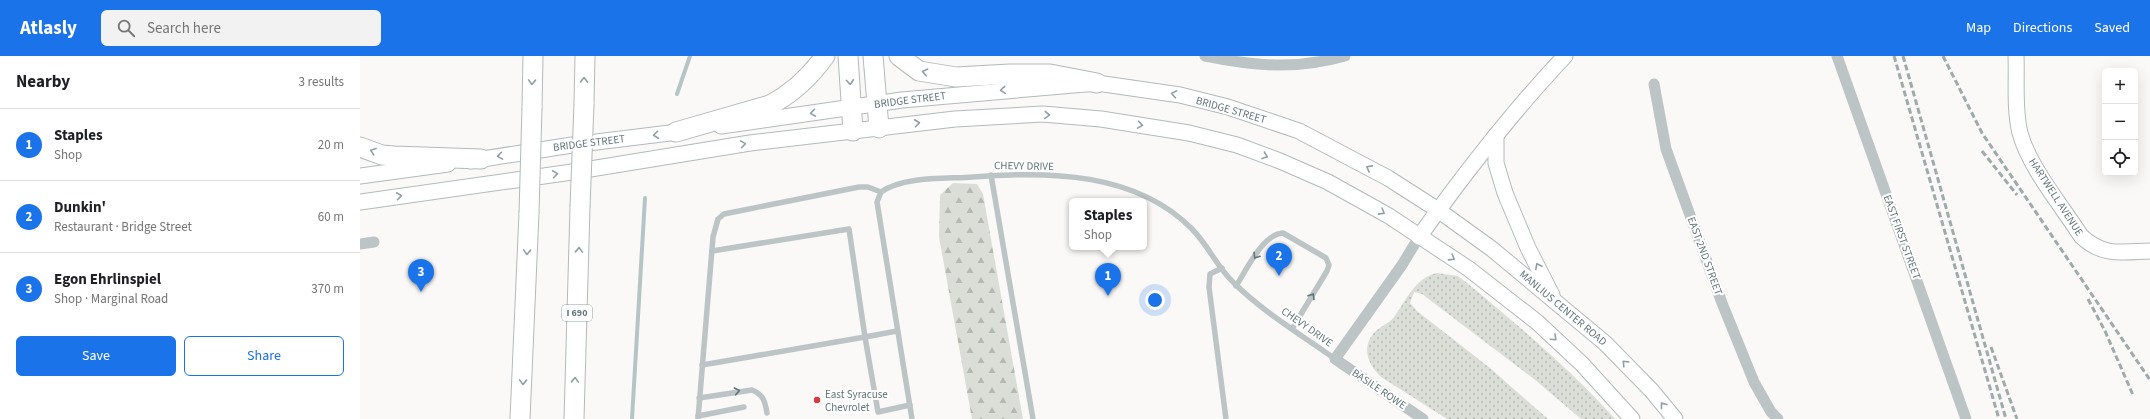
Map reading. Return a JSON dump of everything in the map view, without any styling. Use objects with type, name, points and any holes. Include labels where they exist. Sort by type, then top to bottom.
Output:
[{"type":"highway","points":[[520,419],[529,213],[533,56]]},
{"type":"highway","name":"I 690","points":[[574,419],[585,56]]},
{"type":"highway","points":[[676,132],[770,105],[792,92],[806,80],[825,56]]},
{"type":"highway","points":[[848,56],[853,131]]},
{"type":"highway","points":[[873,56],[879,128]]},
{"type":"highway","points":[[899,56],[919,71],[956,77],[1010,74],[1050,74],[1097,84]]},
{"type":"highway","points":[[360,147],[382,155],[481,159]]},
{"type":"main road","points":[[1420,237],[1438,210],[1496,135],[1533,90],[1565,56]]},
{"type":"main road","name":"HARTWELL AVENUE","points":[[2016,56],[2017,118],[2020,134],[2029,156],[2081,236],[2090,245],[2102,251],[2112,253],[2150,251]]},
{"type":"main road","name":"BRIDGE STREET","points":[[360,176],[572,145],[876,104],[1006,90],[1097,84],[1172,94],[1228,107],[1299,131],[1388,178],[1438,210]]},
{"type":"main road","points":[[360,202],[572,172],[750,143],[955,119],[1043,114],[1101,119],[1189,133],[1237,145],[1328,182],[1388,216],[1470,269],[1537,322],[1582,364],[1632,419]]},
{"type":"main road","points":[[1496,135],[1496,163],[1505,193],[1528,248],[1556,301]]},
{"type":"main road","name":"MANLIUS CENTER ROAD","points":[[1438,210],[1492,249],[1605,343],[1652,391],[1674,419]]},
{"type":"street","points":[[1205,56],[1255,65],[1288,66],[1324,62],[1345,56]]},
{"type":"street","name":"EAST FIRST STREET","points":[[1837,56],[1966,419]]},
{"type":"street","name":"EAST 2ND STREET","points":[[1654,84],[1666,149],[1720,296],[1754,382],[1771,412],[1778,419]]},
{"type":"street","points":[[1334,359],[1420,237]]},
{"type":"street","points":[[360,244],[374,242]]},
{"type":"street","name":"BASILE ROWE","points":[[1334,359],[1423,419]]},
{"type":"lane","name":"CHEVY DRIVE","points":[[881,192],[900,182],[991,175],[1076,177],[1107,181],[1136,191],[1172,212],[1193,230],[1236,286],[1260,307],[1334,359]]},
{"type":"lane","points":[[991,175],[1033,419]]},
{"type":"lane","points":[[744,407],[698,417],[712,251],[718,219],[724,214],[859,187],[881,192],[877,202],[912,419]]},
{"type":"lane","points":[[712,251],[849,229],[878,412],[910,405]]},
{"type":"lane","points":[[1236,286],[1267,239],[1276,234],[1283,233],[1326,258],[1329,265],[1328,271],[1292,329]]},
{"type":"lane","points":[[1222,268],[1210,274],[1209,287],[1226,419]]},
{"type":"lane","points":[[702,365],[897,331]]},
{"type":"lane","points":[[699,398],[752,390],[760,394],[764,399],[767,414]]},
{"type":"green space","points":[[953,183],[977,184],[983,194],[1023,419],[972,419],[939,237],[940,195]]},
{"type":"green space","points":[[1437,273],[1458,276],[1467,283],[1562,365],[1615,419],[1581,419],[1534,379],[1422,294],[1414,292],[1410,303],[1417,311],[1490,368],[1548,419],[1447,419],[1381,377],[1373,368],[1368,357],[1367,351],[1369,340],[1375,332],[1394,317],[1417,284],[1423,279]]},
{"type":"waterway","points":[[677,94],[690,56]]},
{"type":"waterway","points":[[632,419],[645,198]]},
{"type":"railway","points":[[1894,56],[1999,419]]},
{"type":"railway","points":[[1903,56],[2006,419]]},
{"type":"railway","points":[[1943,56],[1982,133],[2150,380]]},
{"type":"railway","points":[[1982,151],[2017,195]]},
{"type":"railway","points":[[2088,299],[2105,331],[2133,395]]},
{"type":"railway","points":[[1991,347],[2017,419]]},
{"type":"place","name":"Dunkin'","points":[[1279,276]]},
{"type":"place","name":"Egon Ehrlinspiel","points":[[421,292]]},
{"type":"place","name":"Staples","points":[[1108,296]]},
{"type":"place","name":"East Syracuse Chevrolet","points":[[817,400]]}]
